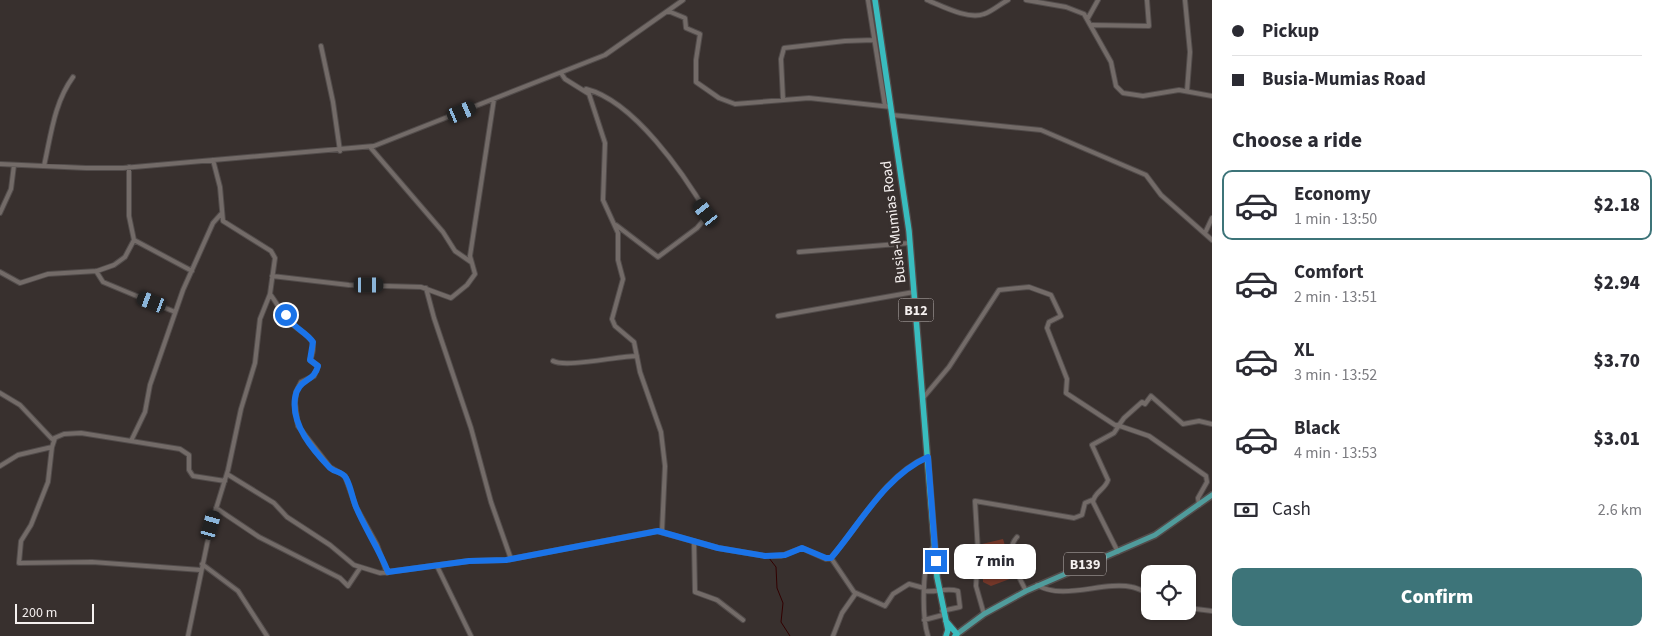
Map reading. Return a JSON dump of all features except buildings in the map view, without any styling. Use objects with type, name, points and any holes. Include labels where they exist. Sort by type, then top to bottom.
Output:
[{"type":"highway","name":"Busia-Mumias Road","points":[[875,0],[888,107],[892,114],[910,243],[939,591],[947,633],[955,635]]},
{"type":"highway","points":[[944,616],[955,635]]},
{"type":"main road","name":"B139","points":[[955,635],[984,614],[1037,585],[1155,535],[1212,496]]},
{"type":"street","points":[[0,164],[129,167],[340,151],[370,147],[614,51],[683,0]]},
{"type":"street","points":[[668,11],[685,18],[686,28],[700,34],[696,60],[696,81],[719,98],[735,104],[812,98],[888,107],[868,0]]},
{"type":"street","points":[[927,0],[976,15],[986,13],[1006,0]]},
{"type":"street","points":[[1026,0],[1075,9],[1088,18],[1111,62],[1115,84],[1121,92],[1129,95],[1143,96],[1170,90],[1212,96]]},
{"type":"street","points":[[1088,18],[1098,0]]},
{"type":"street","points":[[1092,25],[1150,26],[1147,0]]},
{"type":"street","points":[[1185,0],[1190,52],[1187,91]]},
{"type":"street","points":[[869,10],[876,9]]},
{"type":"street","points":[[783,100],[780,72],[781,54],[784,49],[845,40],[874,40]]},
{"type":"street","points":[[321,46],[334,102],[340,151]]},
{"type":"street","points":[[561,73],[565,79],[620,105],[659,144],[681,172],[708,215],[698,228],[658,257],[614,224]]},
{"type":"street","points":[[44,166],[56,111],[65,86],[73,77]]},
{"type":"street","points":[[584,89],[593,103],[605,143],[603,200],[618,236],[618,258],[623,282],[612,320],[615,326],[633,340],[659,423],[665,450],[662,531]]},
{"type":"street","points":[[272,276],[349,286],[426,288],[453,298],[474,276],[470,262],[494,99]]},
{"type":"street","points":[[892,114],[1041,130],[1146,175],[1161,195],[1212,240]]},
{"type":"street","points":[[370,147],[443,232],[455,251],[470,262]]},
{"type":"street","points":[[188,636],[197,598],[202,564],[227,474],[241,409],[255,363],[260,319],[270,294],[274,254],[225,222],[221,214],[220,187],[213,160]]},
{"type":"street","points":[[0,213],[11,189],[14,165]]},
{"type":"street","points":[[0,272],[20,283],[48,274],[96,271],[123,259],[131,250],[134,240],[129,216],[129,167]]},
{"type":"street","points":[[131,441],[145,412],[150,385],[175,312],[213,223],[221,214]]},
{"type":"street","points":[[1205,233],[1212,218]]},
{"type":"street","points":[[134,240],[192,271]]},
{"type":"street","points":[[799,252],[910,243]]},
{"type":"street","points":[[96,271],[103,282],[175,312]]},
{"type":"street","points":[[923,398],[949,367],[999,290],[1029,287],[1050,294],[1059,310],[1060,316],[1049,322],[1047,327],[1067,380],[1066,393],[1118,425],[1133,429],[1157,441],[1204,474],[1207,478],[1206,484]]},
{"type":"street","points":[[426,288],[434,318],[471,428],[491,502],[511,559]]},
{"type":"street","points":[[778,316],[914,292]]},
{"type":"street","points":[[270,294],[289,322],[304,331],[314,346],[310,360],[318,366],[314,376],[301,382],[296,392],[295,402],[298,427],[330,467],[345,476],[356,507],[377,545],[388,572]]},
{"type":"street","points":[[553,361],[559,364],[571,364],[637,356]]},
{"type":"street","points":[[0,392],[17,403],[49,436],[55,438],[64,434],[81,433],[182,449],[189,455],[189,470],[193,476],[225,481]]},
{"type":"street","points":[[984,614],[978,598],[975,580],[978,551],[975,501],[1074,518],[1082,515],[1085,503],[1092,500],[1106,486],[1108,480],[1092,445],[1118,430],[1118,425],[1124,418],[1142,402],[1145,404],[1152,396],[1183,424],[1198,421],[1212,424]]},
{"type":"street","points":[[55,438],[52,447],[48,482],[31,525],[21,540],[20,564],[92,562],[201,570]]},
{"type":"street","points":[[0,466],[18,455],[52,447]]},
{"type":"street","points":[[831,558],[884,491],[913,465],[928,457]]},
{"type":"street","points":[[227,474],[268,499],[293,522],[324,541],[360,568],[388,572],[469,561],[511,559],[582,547],[610,539],[662,531],[726,550],[771,557],[785,555],[802,548],[826,558],[831,558]]},
{"type":"street","points":[[1199,506],[1198,496],[1212,478]]},
{"type":"street","points":[[1092,500],[1118,552]]},
{"type":"street","points":[[216,508],[259,537],[340,578],[348,586],[360,568]]},
{"type":"street","points":[[1017,537],[1012,556],[1026,591]]},
{"type":"street","points":[[694,541],[695,592],[717,600],[744,620]]},
{"type":"street","points":[[928,636],[924,620],[924,589],[929,553],[935,546]]},
{"type":"street","points":[[831,558],[856,593],[885,606],[893,594],[908,584],[924,589],[958,591],[960,597],[959,608],[944,616],[924,620]]},
{"type":"street","points":[[202,564],[238,591],[267,636]]},
{"type":"street","points":[[437,566],[471,636]]},
{"type":"street","points":[[1037,585],[1046,589],[1060,590],[1126,586],[1141,591]]},
{"type":"street","points":[[833,636],[842,613],[856,593]]},
{"type":"street","points":[[1196,609],[1212,611]]},
{"type":"shaded area","points":[[1003,539],[1015,577],[991,586],[983,582],[982,544]]},
{"type":"waterway","points":[[769,558],[776,567],[777,588],[783,603],[781,622],[790,636]]},
{"type":"route","points":[[286,315],[289,322],[304,331],[313,342],[314,348],[310,360],[318,366],[314,376],[301,382],[296,392],[295,402],[298,427],[330,467],[345,476],[356,507],[377,545],[388,572],[414,570],[469,561],[506,560],[524,555],[582,547],[602,540],[661,531],[740,553],[776,557],[802,548],[826,558],[831,558],[884,491],[913,465],[928,457],[936,561]]}]
